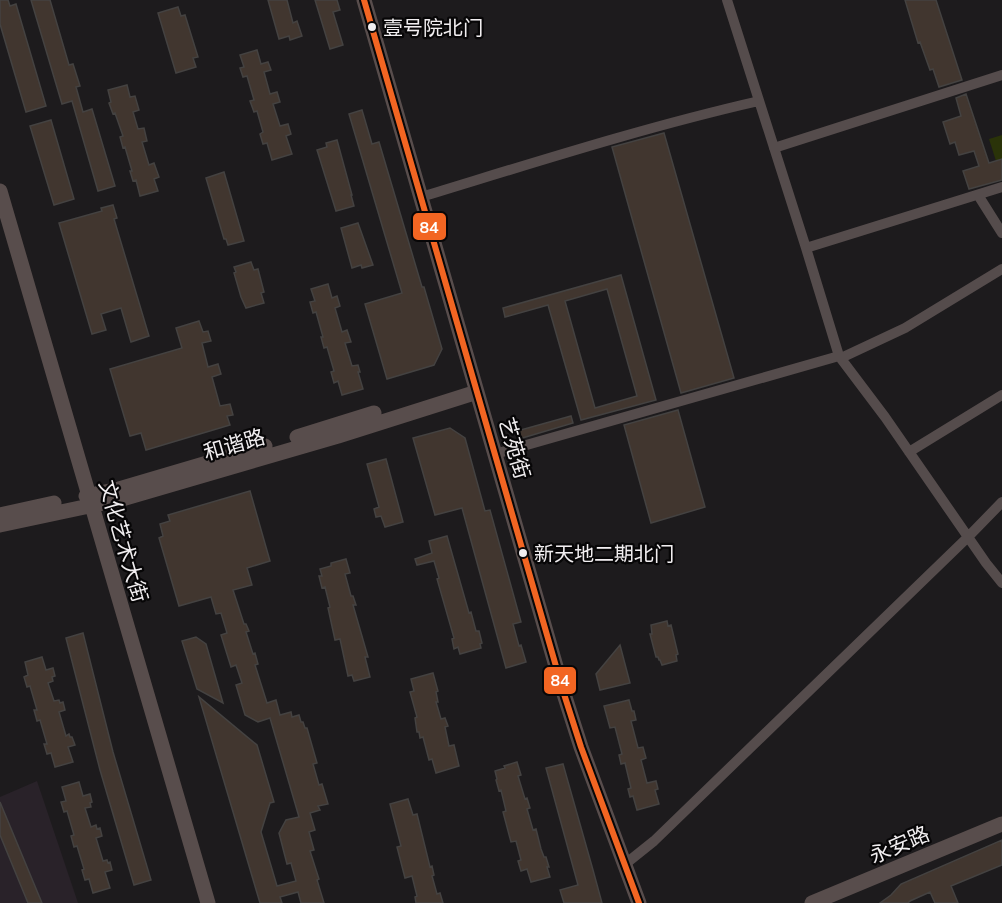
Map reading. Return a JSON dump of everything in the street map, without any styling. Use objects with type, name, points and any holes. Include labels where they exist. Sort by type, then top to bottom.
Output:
[{"type":"street","name":"艺苑街","points":[[364,0],[564,694],[639,903]]},
{"type":"street","points":[[727,0],[840,357],[1002,584]]},
{"type":"street","points":[[774,148],[1002,75]]},
{"type":"street","points":[[421,197],[614,138],[759,101]]},
{"type":"street","points":[[806,248],[1002,187]]},
{"type":"street","name":"文化艺术大街","points":[[0,191],[208,903]]},
{"type":"street","points":[[978,195],[1002,233]]},
{"type":"street","points":[[495,454],[840,357],[905,328],[1002,268]]},
{"type":"street","name":"和谐路","points":[[0,525],[91,501],[130,486],[316,431],[476,387]]},
{"type":"street","points":[[909,452],[1002,395]]},
{"type":"street","name":"和谐路","points":[[0,515],[91,501]]},
{"type":"street","points":[[624,865],[654,841],[1002,502]]},
{"type":"street","name":"永安路","points":[[812,903],[1002,824]]},
{"type":"shaded area","points":[[37,781],[78,903],[0,903],[0,797]]},
{"type":"green space","points":[[1002,135],[1002,159],[996,161],[989,139]]},
{"type":"building","points":[[0,0],[8,0],[10,6],[16,4],[46,106],[26,112],[0,24]]},
{"type":"building","points":[[31,0],[50,0],[69,65],[73,64],[80,86],[76,87],[83,112],[92,109],[115,186],[98,191],[72,101],[62,104]]},
{"type":"building","points":[[268,0],[287,0],[293,23],[297,21],[302,36],[290,40],[289,36],[279,39]]},
{"type":"building","points":[[315,0],[337,0],[340,10],[333,12],[343,45],[330,49]]},
{"type":"building","points":[[905,0],[936,0],[962,80],[939,87],[933,69],[930,70],[920,42],[918,43]]},
{"type":"building","points":[[178,7],[181,16],[185,15],[198,57],[193,58],[196,67],[176,73],[158,13]]},
{"type":"building","points":[[257,50],[261,64],[268,62],[271,70],[264,72],[270,94],[277,92],[280,102],[273,104],[280,126],[288,124],[291,134],[286,136],[292,154],[272,160],[267,143],[263,144],[260,134],[263,132],[257,111],[254,112],[250,101],[254,100],[247,76],[243,77],[240,68],[244,67],[240,55]]},
{"type":"building","points":[[127,85],[130,97],[135,96],[139,110],[133,112],[138,129],[144,128],[147,141],[142,142],[149,165],[154,163],[159,177],[154,179],[158,191],[140,196],[136,180],[133,181],[125,147],[123,148],[120,137],[123,136],[109,103],[111,102],[108,90]]},
{"type":"building","points":[[966,94],[989,163],[1002,159],[1002,180],[969,189],[963,171],[979,166],[974,151],[959,155],[955,142],[950,144],[943,122],[961,116],[956,98]]},
{"type":"building","points":[[362,110],[372,144],[379,142],[442,349],[434,365],[387,379],[365,304],[402,293],[349,114]]},
{"type":"building","points":[[51,120],[74,199],[54,205],[30,126]]},
{"type":"building","points":[[664,133],[734,378],[681,393],[612,147]]},
{"type":"building","points":[[337,140],[354,206],[336,211],[317,150],[327,147],[326,143]]},
{"type":"building","points":[[224,172],[244,241],[228,245],[224,239],[206,178]]},
{"type":"building","points":[[113,205],[117,218],[114,219],[149,336],[131,342],[121,308],[101,314],[106,330],[92,334],[59,223],[102,211],[101,208]]},
{"type":"building","points":[[358,223],[373,265],[352,268],[341,228]]},
{"type":"building","points":[[251,262],[254,270],[258,269],[264,292],[261,293],[264,303],[246,308],[234,267]]},
{"type":"building","points":[[621,275],[656,400],[581,420],[548,305],[505,317],[503,308]],"holes":[[[607,289],[637,396],[595,408],[565,301]]]},
{"type":"building","points":[[328,284],[332,298],[337,296],[340,306],[335,308],[342,332],[347,330],[351,342],[345,343],[352,366],[358,365],[363,389],[342,395],[338,381],[334,383],[331,372],[334,371],[327,347],[324,348],[316,312],[313,313],[310,302],[315,301],[311,289]]},
{"type":"building","points":[[199,321],[203,332],[208,331],[211,341],[202,343],[208,367],[218,364],[221,374],[212,377],[220,406],[230,404],[233,415],[227,416],[230,425],[146,450],[141,433],[130,436],[110,369],[182,348],[176,328]]},
{"type":"building","points":[[678,410],[705,507],[651,523],[624,425]]},
{"type":"building","points":[[571,416],[573,423],[519,439],[517,431]]},
{"type":"building","points":[[450,428],[465,438],[485,511],[490,510],[521,622],[513,624],[526,662],[506,668],[462,508],[435,515],[413,438]]},
{"type":"building","points":[[386,459],[403,522],[385,527],[381,516],[376,517],[374,509],[379,507],[367,464]]},
{"type":"building","points":[[250,491],[270,561],[247,568],[252,585],[233,590],[244,624],[249,631],[246,632],[253,654],[255,653],[258,664],[255,665],[267,703],[276,700],[280,715],[291,712],[292,717],[299,715],[301,722],[307,728],[317,763],[313,764],[328,804],[318,806],[320,810],[310,813],[315,830],[309,832],[314,850],[310,851],[324,903],[301,903],[298,892],[280,897],[282,903],[260,903],[199,697],[257,745],[274,802],[270,803],[261,832],[277,886],[296,881],[291,863],[287,864],[279,833],[286,820],[299,817],[270,718],[258,722],[245,715],[236,685],[242,683],[236,665],[231,667],[221,635],[227,633],[221,613],[216,614],[211,597],[179,606],[159,538],[163,536],[160,524],[170,521],[168,515]]},
{"type":"building","points":[[447,536],[469,613],[471,612],[482,643],[481,648],[460,654],[458,647],[454,649],[452,639],[454,638],[434,561],[417,565],[415,559],[432,553],[429,541]]},
{"type":"building","points":[[346,559],[350,573],[345,574],[356,605],[353,605],[368,657],[365,657],[370,677],[354,681],[352,675],[348,676],[340,639],[335,640],[325,587],[322,588],[319,576],[322,576],[320,569]]},
{"type":"building","points":[[667,621],[668,626],[671,625],[678,654],[676,655],[677,661],[662,665],[656,657],[650,634],[652,634],[651,625]]},
{"type":"building","points":[[83,633],[113,752],[151,880],[134,885],[100,770],[66,638]]},
{"type":"building","points":[[196,637],[206,644],[223,703],[197,689],[182,641]]},
{"type":"building","points":[[620,645],[630,683],[600,690],[596,674]]},
{"type":"building","points":[[42,657],[46,670],[53,668],[55,676],[52,677],[53,681],[48,683],[54,701],[63,702],[65,710],[59,712],[66,736],[69,734],[72,737],[75,745],[68,747],[73,762],[55,767],[51,753],[47,754],[44,744],[47,744],[40,720],[37,721],[34,710],[37,710],[30,686],[27,687],[24,677],[28,675],[25,662]]},
{"type":"building","points":[[433,673],[438,691],[436,692],[438,702],[436,702],[441,719],[445,718],[448,726],[445,727],[449,746],[454,745],[459,766],[436,773],[432,759],[429,760],[423,737],[420,738],[417,732],[415,718],[417,717],[410,692],[414,691],[411,679]]},
{"type":"building","points":[[629,700],[636,720],[631,721],[638,748],[643,747],[646,758],[641,760],[647,783],[656,781],[658,789],[655,790],[659,804],[637,810],[633,796],[630,797],[628,789],[631,788],[625,763],[621,764],[619,755],[622,754],[615,727],[610,728],[604,706]]},
{"type":"building","points":[[517,762],[521,775],[518,776],[530,808],[527,809],[533,830],[536,829],[549,867],[547,867],[550,877],[531,882],[527,869],[521,871],[518,861],[521,860],[516,841],[511,842],[503,812],[506,811],[501,790],[499,791],[496,780],[495,771]]},
{"type":"building","points":[[563,764],[602,903],[564,903],[560,890],[578,885],[546,768]]},
{"type":"building","points":[[79,782],[83,796],[90,794],[91,807],[85,808],[91,827],[96,825],[97,829],[100,828],[102,836],[96,838],[103,861],[110,862],[112,870],[105,872],[110,888],[93,893],[89,879],[85,880],[77,846],[74,847],[71,836],[74,835],[67,811],[64,812],[61,802],[66,801],[62,787]]},
{"type":"building","points":[[408,799],[413,815],[417,814],[430,867],[432,866],[437,894],[440,893],[443,903],[416,903],[415,897],[417,896],[412,876],[405,878],[397,847],[401,846],[390,804]]},
{"type":"building","points":[[0,802],[42,903],[28,903],[0,835]]},
{"type":"building","points":[[1002,840],[1002,865],[951,886],[958,903],[935,903],[930,892],[908,903],[880,903],[901,884]]},
{"type":"transit line","name":"84","points":[[364,0],[564,694],[581,747],[639,903]]},
{"type":"place","name":"壹号院北门","points":[[372,27]]},
{"type":"place","name":"新天地二期北门","points":[[523,553]]}]
